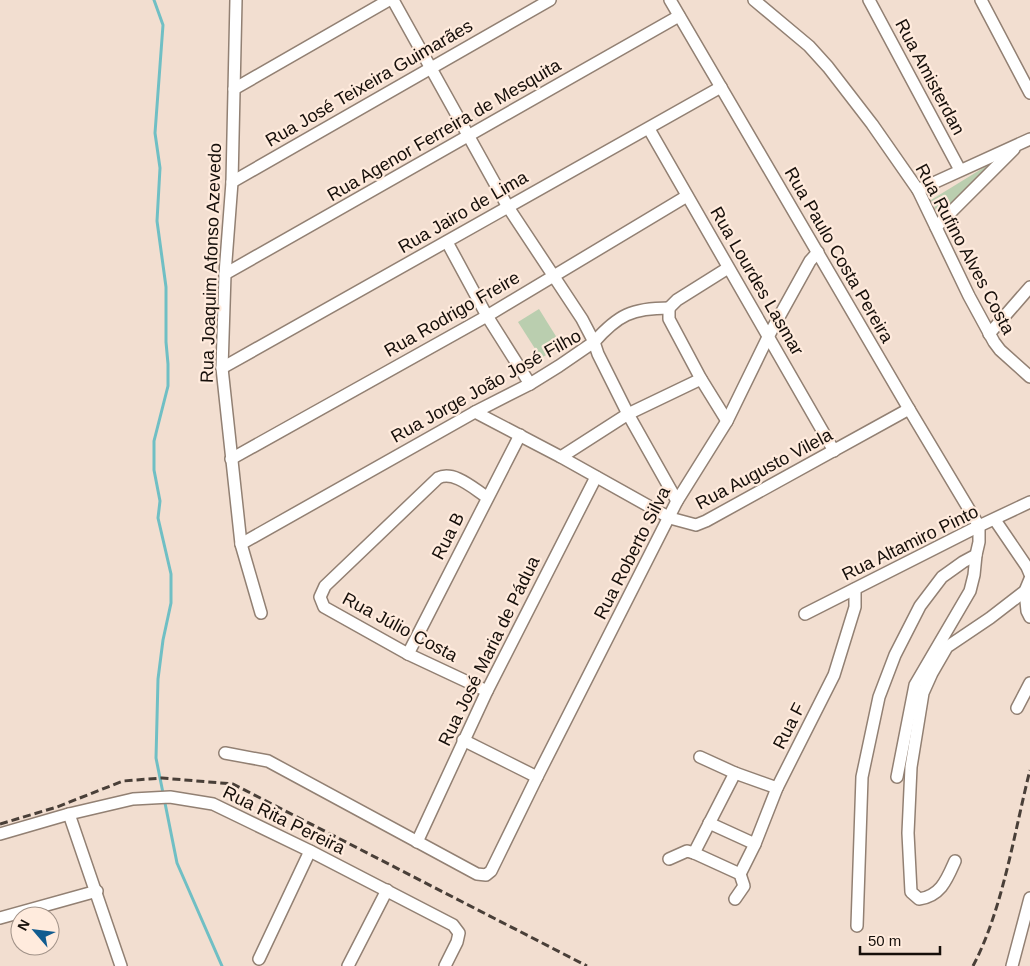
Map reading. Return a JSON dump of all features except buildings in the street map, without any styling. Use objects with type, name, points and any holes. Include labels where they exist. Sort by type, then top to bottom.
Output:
[{"type":"street","name":"Rua Joaquim Afonso Azevedo","points":[[236,0],[232,182],[225,274],[222,368],[241,544],[261,613]]},
{"type":"street","points":[[234,89],[389,0]]},
{"type":"street","points":[[393,0],[508,206],[552,276],[582,318],[594,342],[606,328],[632,312],[644,308],[669,308],[677,300],[728,268]]},
{"type":"street","name":"Rua José Teixeira Guimarães","points":[[232,182],[550,0]]},
{"type":"street","name":"Rua Paulo Costa Pereira","points":[[670,0],[909,410],[979,526]]},
{"type":"street","name":"Rua Rufino Alves Costa","points":[[754,0],[809,46],[828,67],[872,124],[918,190],[989,334],[1000,350],[1030,377]]},
{"type":"street","name":"Rua Amisterdan","points":[[868,0],[960,170]]},
{"type":"street","points":[[981,0],[1030,93]]},
{"type":"street","name":"Rua Agenor Ferreira de Mesquita","points":[[225,274],[680,16]]},
{"type":"street","name":"Rua Jairo de Lima","points":[[222,368],[721,87]]},
{"type":"street","name":"Rua Lourdes Lasmar","points":[[649,129],[834,451]]},
{"type":"street","points":[[918,190],[1030,139]]},
{"type":"street","points":[[936,227],[1019,144]]},
{"type":"street","name":"Rua Rodrigo Freire","points":[[231,459],[487,316],[687,196]]},
{"type":"street","points":[[447,242],[487,316],[530,384]]},
{"type":"street","name":"Rua Roberto Silva","points":[[417,842],[477,874],[486,875],[491,871],[677,501],[728,421],[769,335],[810,261],[818,252]]},
{"type":"street","points":[[989,334],[1030,287]]},
{"type":"street","points":[[669,308],[669,319],[701,379],[728,421]]},
{"type":"street","name":"Rua Jorge João José Filho","points":[[241,544],[475,412],[530,384],[594,342],[602,364],[628,414],[677,501]]},
{"type":"street","points":[[561,458],[628,414],[701,379]]},
{"type":"street","name":"Rua Augusto Vilela","points":[[475,412],[670,518],[696,525],[706,522],[909,410]]},
{"type":"street","name":"Rua B","points":[[408,654],[520,435]]},
{"type":"street","name":"Rua Júlio Costa","points":[[487,497],[452,476],[444,475],[438,478],[325,586],[320,597],[324,607],[408,654],[487,691]]},
{"type":"street","name":"Rua José Maria de Pádua","points":[[417,842],[487,691],[596,478]]},
{"type":"street","name":"Rua Altamiro Pinto","points":[[805,614],[1030,502]]},
{"type":"street","points":[[995,520],[1030,574]]},
{"type":"street","points":[[897,777],[915,685],[970,591],[979,542],[979,526]]},
{"type":"street","points":[[857,926],[862,777],[879,697],[895,655],[920,606],[942,577],[976,555]]},
{"type":"street","points":[[1030,579],[1025,591],[1027,611],[1030,617]]},
{"type":"street","name":"Rua F","points":[[735,899],[744,886],[740,874],[755,844],[777,788],[834,674],[855,607],[855,589]]},
{"type":"street","points":[[956,861],[945,884],[927,898],[919,899],[911,892],[908,833],[910,767],[923,693],[932,672],[947,647],[990,618],[1025,591]]},
{"type":"street","points":[[1017,708],[1030,683]]},
{"type":"street","points":[[463,740],[537,777]]},
{"type":"street","points":[[225,753],[268,761],[417,842]]},
{"type":"street","points":[[700,757],[735,773],[777,788]]},
{"type":"street","points":[[694,853],[735,773]]},
{"type":"street","name":"Rua Rita Pereira","points":[[0,834],[70,814],[133,799],[170,797],[213,804],[310,851],[454,925],[459,932],[457,942],[445,966]]},
{"type":"street","points":[[70,814],[121,966]]},
{"type":"street","points":[[709,824],[755,844]]},
{"type":"street","points":[[259,959],[310,851]]},
{"type":"street","points":[[669,859],[687,852],[694,853],[740,874]]},
{"type":"street","points":[[348,966],[386,890]]},
{"type":"street","points":[[0,918],[97,891]]},
{"type":"street","points":[[1012,966],[1030,898]]},
{"type":"green space","points":[[1001,157],[941,220],[931,200]]},
{"type":"green space","points":[[539,309],[562,346],[541,358],[518,322]]},
{"type":"waterway","points":[[154,0],[163,25],[155,133],[160,168],[157,221],[166,287],[168,364],[168,386],[154,441],[154,470],[160,501],[158,518],[171,574],[171,603],[163,640],[158,679],[156,758],[177,863],[222,966]]},
{"type":"railway","points":[[973,966],[1000,896],[1030,770]]},
{"type":"railway","points":[[0,824],[57,807],[123,781],[162,778],[233,784],[587,966]]}]
